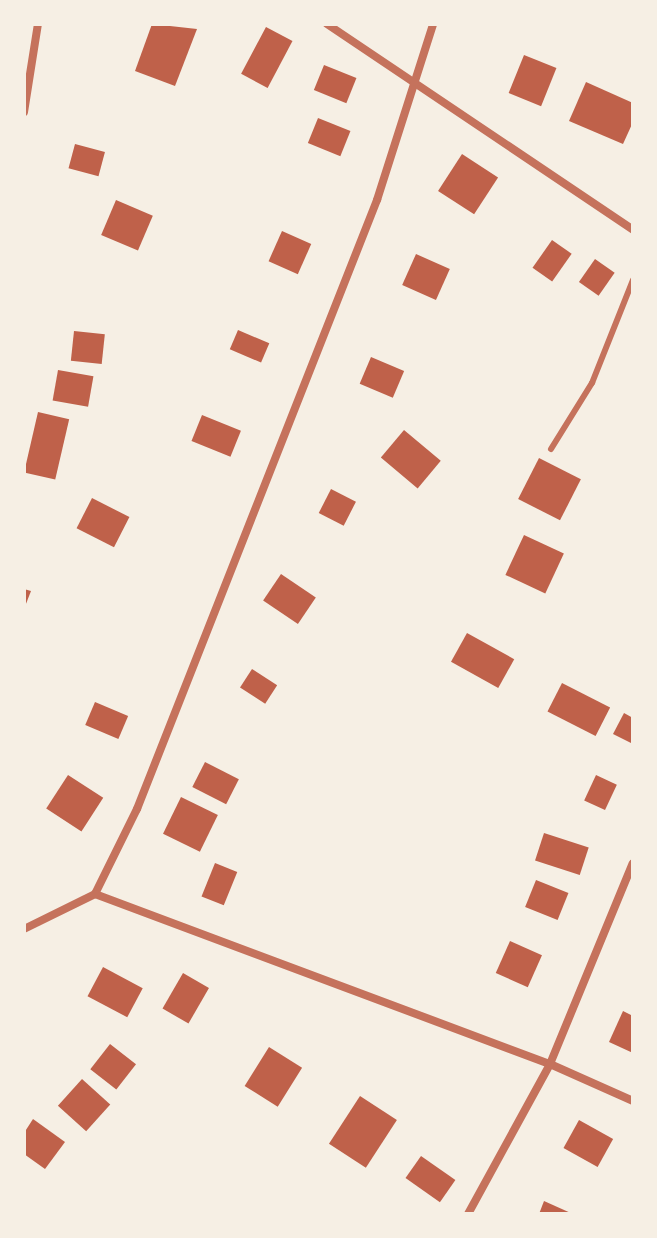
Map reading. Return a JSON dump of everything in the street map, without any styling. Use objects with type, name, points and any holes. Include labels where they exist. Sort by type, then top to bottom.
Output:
[{"type":"street","points":[[24,112],[38,24]]},
{"type":"street","points":[[327,24],[417,81],[633,230]]},
{"type":"street","points":[[24,929],[95,894],[149,780],[377,200],[433,24]]},
{"type":"street","points":[[468,1214],[550,1064],[633,863]]},
{"type":"street","points":[[95,894],[550,1064],[633,1101]]},
{"type":"lane","points":[[551,449],[592,383],[633,280]]},
{"type":"building","points":[[152,24],[197,29],[175,86],[135,71]]},
{"type":"building","points":[[266,27],[292,41],[268,88],[241,74]]},
{"type":"building","points":[[524,55],[556,68],[541,106],[509,93]]},
{"type":"building","points":[[324,65],[356,78],[346,103],[314,90]]},
{"type":"building","points":[[586,82],[633,103],[633,122],[623,144],[569,121]]},
{"type":"building","points":[[318,118],[350,131],[340,156],[308,143]]},
{"type":"building","points":[[75,144],[105,152],[98,176],[69,168]]},
{"type":"building","points":[[462,154],[498,177],[474,214],[438,191]]},
{"type":"building","points":[[116,200],[153,216],[138,251],[101,235]]},
{"type":"building","points":[[282,231],[311,244],[298,274],[269,261]]},
{"type":"building","points":[[552,240],[572,254],[552,282],[532,268]]},
{"type":"building","points":[[416,254],[450,269],[436,300],[402,285]]},
{"type":"building","points":[[595,259],[615,273],[599,296],[579,282]]},
{"type":"building","points":[[238,330],[269,343],[261,363],[230,349]]},
{"type":"building","points":[[74,331],[105,334],[102,364],[71,361]]},
{"type":"building","points":[[371,357],[404,371],[393,398],[360,384]]},
{"type":"building","points":[[58,370],[93,376],[88,407],[53,401]]},
{"type":"building","points":[[38,412],[69,419],[55,480],[24,472]]},
{"type":"building","points":[[202,415],[241,431],[230,457],[192,441]]},
{"type":"building","points":[[404,430],[441,461],[418,488],[381,458]]},
{"type":"building","points":[[539,458],[581,479],[560,520],[518,499]]},
{"type":"building","points":[[331,489],[356,502],[344,526],[319,513]]},
{"type":"building","points":[[92,498],[129,517],[114,547],[77,528]]},
{"type":"building","points":[[524,535],[564,554],[545,593],[505,575]]},
{"type":"building","points":[[281,574],[316,597],[298,624],[263,601]]},
{"type":"building","points":[[24,589],[31,591],[24,609]]},
{"type":"building","points":[[467,633],[514,659],[498,688],[451,662]]},
{"type":"building","points":[[252,669],[277,685],[265,704],[240,687]]},
{"type":"building","points":[[562,683],[610,708],[596,736],[547,712]]},
{"type":"building","points":[[95,702],[128,716],[118,739],[85,725]]},
{"type":"building","points":[[624,713],[633,718],[633,744],[613,734]]},
{"type":"building","points":[[205,762],[239,779],[226,804],[192,787]]},
{"type":"building","points":[[68,775],[103,798],[81,831],[46,809]]},
{"type":"building","points":[[596,775],[617,785],[605,810],[584,800]]},
{"type":"building","points":[[181,797],[218,815],[200,852],[163,834]]},
{"type":"building","points":[[544,833],[589,848],[580,875],[535,861]]},
{"type":"building","points":[[215,863],[237,872],[224,905],[202,896]]},
{"type":"building","points":[[536,880],[568,893],[558,920],[525,907]]},
{"type":"building","points":[[510,941],[542,955],[528,987],[496,973]]},
{"type":"building","points":[[103,967],[143,988],[127,1017],[88,996]]},
{"type":"building","points":[[183,973],[209,988],[188,1024],[162,1009]]},
{"type":"building","points":[[623,1011],[633,1016],[633,1053],[609,1042]]},
{"type":"building","points":[[110,1044],[136,1064],[116,1090],[90,1069]]},
{"type":"building","points":[[269,1047],[302,1068],[278,1107],[245,1086]]},
{"type":"building","points":[[82,1079],[110,1104],[86,1131],[58,1106]]},
{"type":"building","points":[[360,1096],[397,1120],[366,1168],[329,1144]]},
{"type":"building","points":[[33,1119],[65,1142],[45,1169],[24,1154],[24,1133]]},
{"type":"building","points":[[579,1120],[613,1139],[598,1167],[563,1148]]},
{"type":"building","points":[[421,1156],[455,1180],[440,1202],[406,1178]]},
{"type":"building","points":[[544,1201],[573,1214],[539,1214]]}]
